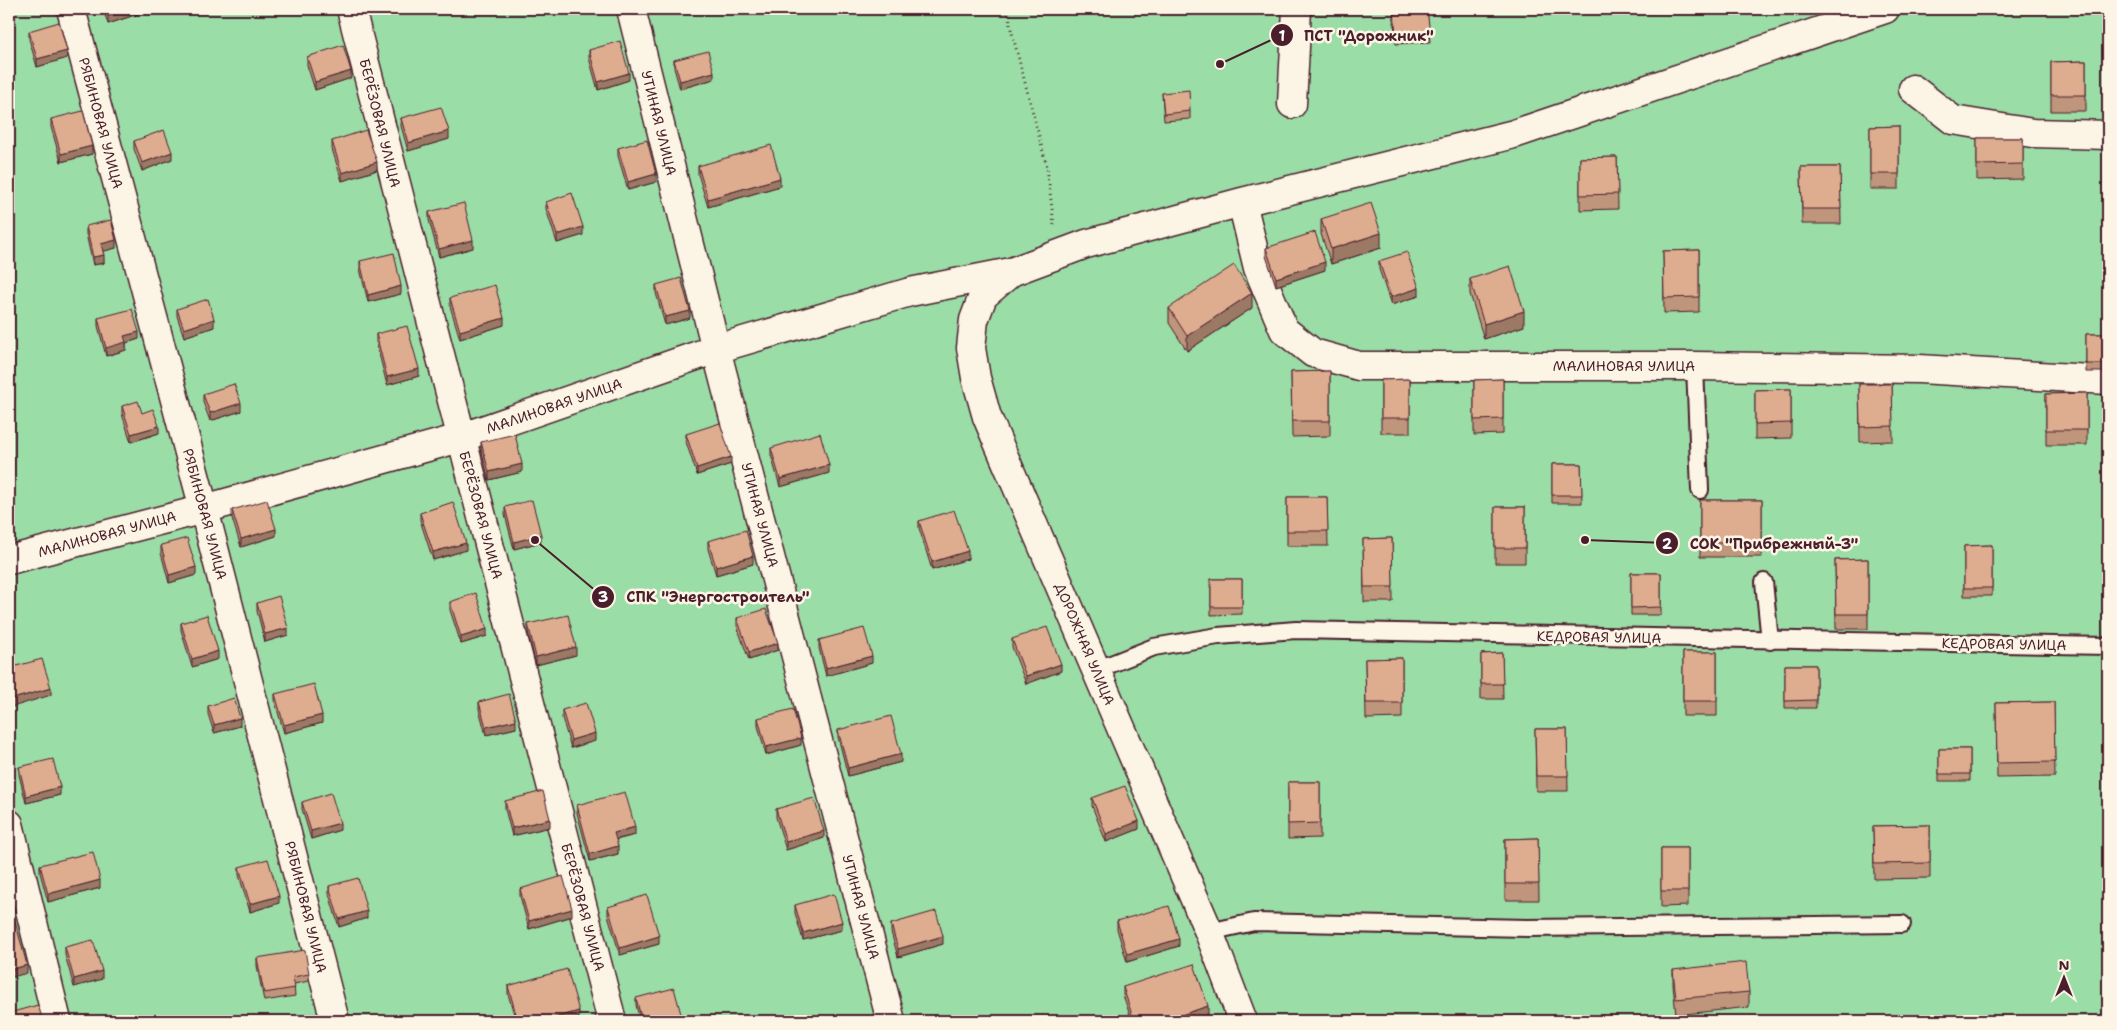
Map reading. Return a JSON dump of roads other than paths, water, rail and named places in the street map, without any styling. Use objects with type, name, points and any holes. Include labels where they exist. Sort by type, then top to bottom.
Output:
[{"type":"street","name":"РЯБИНОВАЯ УЛИЦА","points":[[71,9],[204,509],[335,1021]]},
{"type":"street","name":"БЕРЁЗОВАЯ УЛИЦА","points":[[351,9],[460,438],[612,1021]]},
{"type":"street","name":"УТИНАЯ УЛИЦА","points":[[631,9],[716,349],[891,1021]]},
{"type":"street","points":[[1292,104],[1296,9]]},
{"type":"street","points":[[1011,272],[1086,244],[1242,202],[1514,134],[1886,9]]},
{"type":"street","points":[[1913,88],[1953,120],[2034,132],[2108,135]]},
{"type":"street","name":"МАЛИНОВАЯ УЛИЦА","points":[[1242,202],[1258,268],[1284,330],[1313,353],[1359,366],[1696,366],[1919,369],[2108,380]]},
{"type":"street","name":"МАЛИНОВАЯ УЛИЦА","points":[[9,560],[204,509],[460,438],[716,349],[910,292],[1011,272]]},
{"type":"street","name":"ДОРОЖНАЯ УЛИЦА","points":[[1011,272],[983,296],[974,320],[971,348],[976,378],[987,417],[1209,932],[1243,1021]]},
{"type":"street","points":[[9,824],[57,1021]]},
{"type":"lane","points":[[1696,366],[1700,490]]},
{"type":"lane","points":[[2108,380],[2108,392]]},
{"type":"lane","points":[[1764,582],[1770,641]]},
{"type":"lane","name":"КЕДРОВАЯ УЛИЦА","points":[[1096,670],[1154,647],[1218,636],[1296,630],[1770,641],[2108,646]]},
{"type":"lane","points":[[1209,932],[1254,922],[1527,928],[1902,924]]},
{"type":"place","name":"ПСТ \"Дорожник\"","points":[[1220,64]]},
{"type":"place","name":"СПК \"Энергостроитель\"","points":[[535,540]]},
{"type":"place","name":"СОК \"Прибрежный-3\"","points":[[1585,540]]}]
